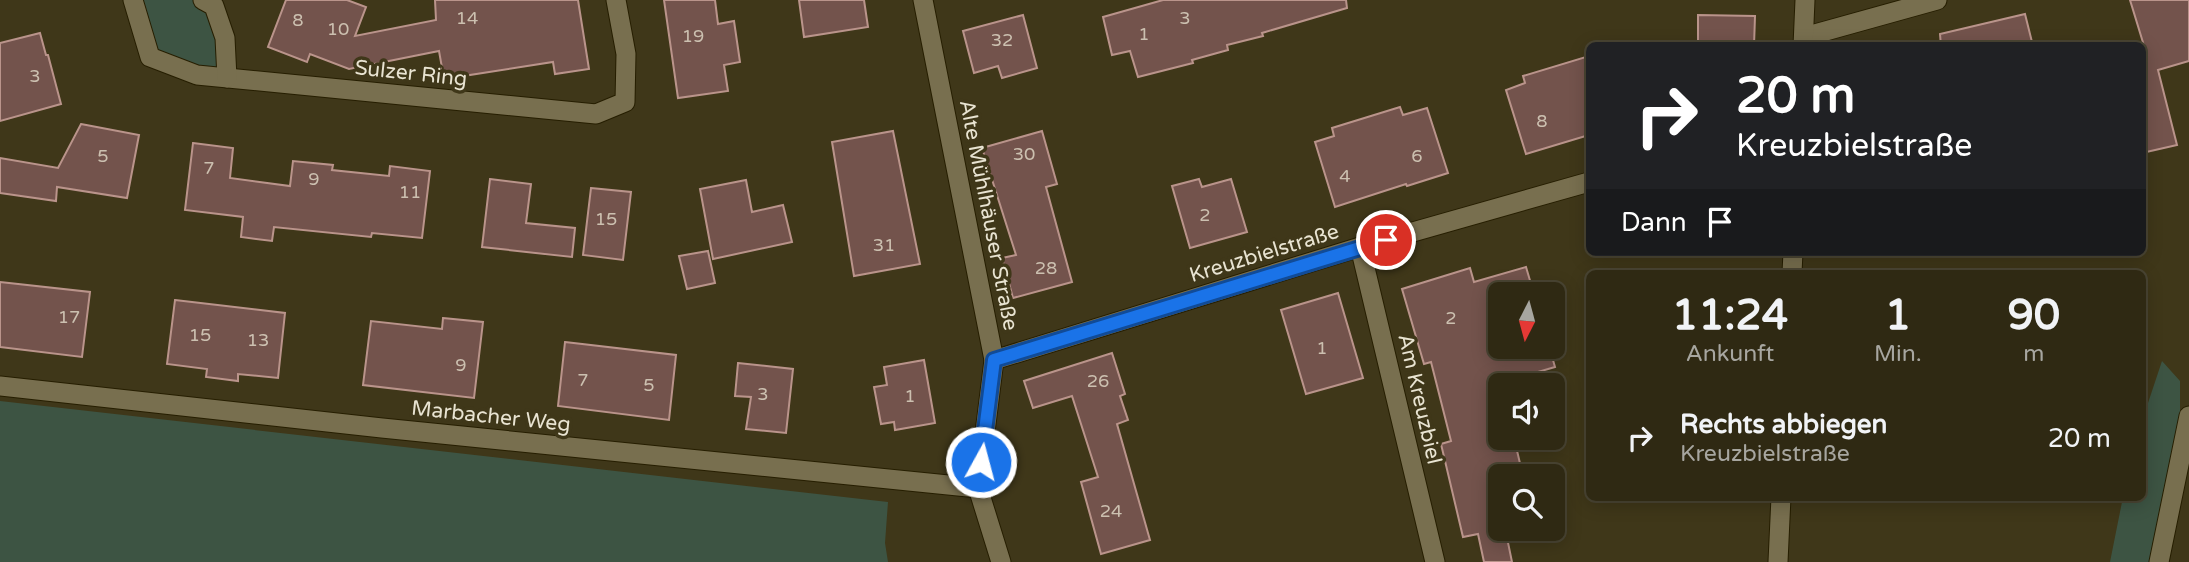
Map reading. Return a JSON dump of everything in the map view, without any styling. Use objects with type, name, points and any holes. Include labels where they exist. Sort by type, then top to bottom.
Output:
[{"type":"street","points":[[203,0],[214,6],[225,38],[227,78]]},
{"type":"street","name":"Sulzer Ring","points":[[136,1],[149,57],[197,75],[596,114],[625,102],[626,54],[616,0]]},
{"type":"street","name":"Alte Mühlhäuser Straße","points":[[923,0],[994,360],[978,488],[1001,562]]},
{"type":"street","points":[[1805,0],[1804,41],[1937,0]]},
{"type":"street","name":"Kreuzbielstraße","points":[[994,360],[1360,247],[1586,183]]},
{"type":"street","name":"Am Kreuzbiel","points":[[1360,247],[1435,562]]},
{"type":"street","name":"Marbacher Weg","points":[[0,386],[382,428],[978,488]]},
{"type":"street","points":[[2160,562],[2189,416]]},
{"type":"street","points":[[1778,562],[1781,501]]},
{"type":"green space","points":[[142,0],[203,0],[214,6],[227,78],[150,57]]},
{"type":"green space","points":[[2162,361],[2180,381],[2180,421],[2152,562],[2110,562],[2122,501],[2146,501],[2146,409]]},
{"type":"green space","points":[[0,401],[888,502],[885,543],[888,562],[0,562]]},
{"type":"building","points":[[286,0],[347,0],[366,7],[355,36],[436,20],[435,0],[578,0],[589,69],[555,74],[553,62],[444,79],[439,51],[349,69],[310,54],[307,62],[268,47]]},
{"type":"building","points":[[664,0],[715,0],[718,24],[734,21],[740,62],[724,65],[728,91],[678,98]]},
{"type":"building","points":[[799,0],[864,0],[868,27],[804,37]]},
{"type":"building","points":[[1163,0],[1346,0],[1347,8],[1227,45],[1228,50],[1192,60],[1193,63],[1138,77],[1130,51],[1112,55],[1103,17]]},
{"type":"building","points":[[2130,0],[2189,0],[2189,61],[2158,70],[2177,145],[2146,152],[2146,42],[2143,42]]},
{"type":"building","points":[[2025,14],[2032,42],[1941,42],[1940,34]]},
{"type":"building","points":[[1023,15],[1037,68],[1002,78],[998,66],[974,73],[963,31]]},
{"type":"building","points":[[1698,15],[1755,16],[1754,42],[1698,42]]},
{"type":"building","points":[[40,33],[61,104],[0,121],[0,43]]},
{"type":"building","points":[[1586,57],[1586,136],[1526,154],[1506,90],[1525,83],[1523,76]]},
{"type":"building","points":[[1400,107],[1403,115],[1427,108],[1448,173],[1335,207],[1315,142],[1334,136],[1332,128]]},
{"type":"building","points":[[81,124],[139,135],[127,198],[57,187],[56,201],[0,193],[0,158],[58,168]]},
{"type":"building","points":[[893,131],[920,264],[854,276],[832,142]]},
{"type":"building","points":[[1042,131],[1057,184],[1046,187],[1072,282],[1013,298],[1002,258],[1016,255],[982,148]]},
{"type":"building","points":[[193,143],[233,148],[230,178],[290,186],[293,161],[333,165],[332,170],[389,176],[390,166],[430,171],[422,238],[372,233],[371,237],[274,227],[272,241],[241,237],[243,217],[185,210]]},
{"type":"building","points":[[490,179],[531,184],[526,223],[575,228],[572,257],[482,247]]},
{"type":"building","points":[[1199,179],[1202,187],[1231,179],[1247,232],[1190,248],[1172,186]]},
{"type":"building","points":[[746,180],[752,212],[783,205],[792,242],[713,259],[700,189]]},
{"type":"building","points":[[591,188],[631,192],[623,260],[583,255]]},
{"type":"building","points":[[708,251],[715,283],[687,289],[679,256]]},
{"type":"building","points":[[1526,267],[1530,282],[1488,282],[1488,359],[1553,359],[1555,367],[1534,373],[1488,373],[1488,450],[1517,450],[1520,464],[1488,464],[1488,541],[1508,541],[1512,562],[1484,562],[1478,534],[1463,537],[1441,444],[1451,441],[1431,362],[1424,364],[1402,289],[1470,268],[1474,282]]},
{"type":"building","points":[[0,282],[90,292],[82,357],[0,347]]},
{"type":"building","points":[[1338,293],[1363,378],[1306,394],[1281,310]]},
{"type":"building","points":[[175,300],[285,313],[278,378],[238,374],[238,381],[206,377],[207,369],[167,364]]},
{"type":"building","points":[[443,318],[483,322],[474,398],[363,385],[371,321],[442,329]]},
{"type":"building","points":[[565,342],[676,355],[669,420],[558,406]]},
{"type":"building","points":[[1112,353],[1125,394],[1120,396],[1128,420],[1117,424],[1150,540],[1101,554],[1081,482],[1098,477],[1072,396],[1033,408],[1024,381]]},
{"type":"building","points":[[924,360],[935,423],[895,430],[894,422],[881,424],[874,387],[887,385],[884,367]]},
{"type":"building","points":[[738,363],[793,369],[786,433],[746,429],[751,397],[735,396]]},
{"type":"route","points":[[981,462],[994,360],[1386,240]]}]
